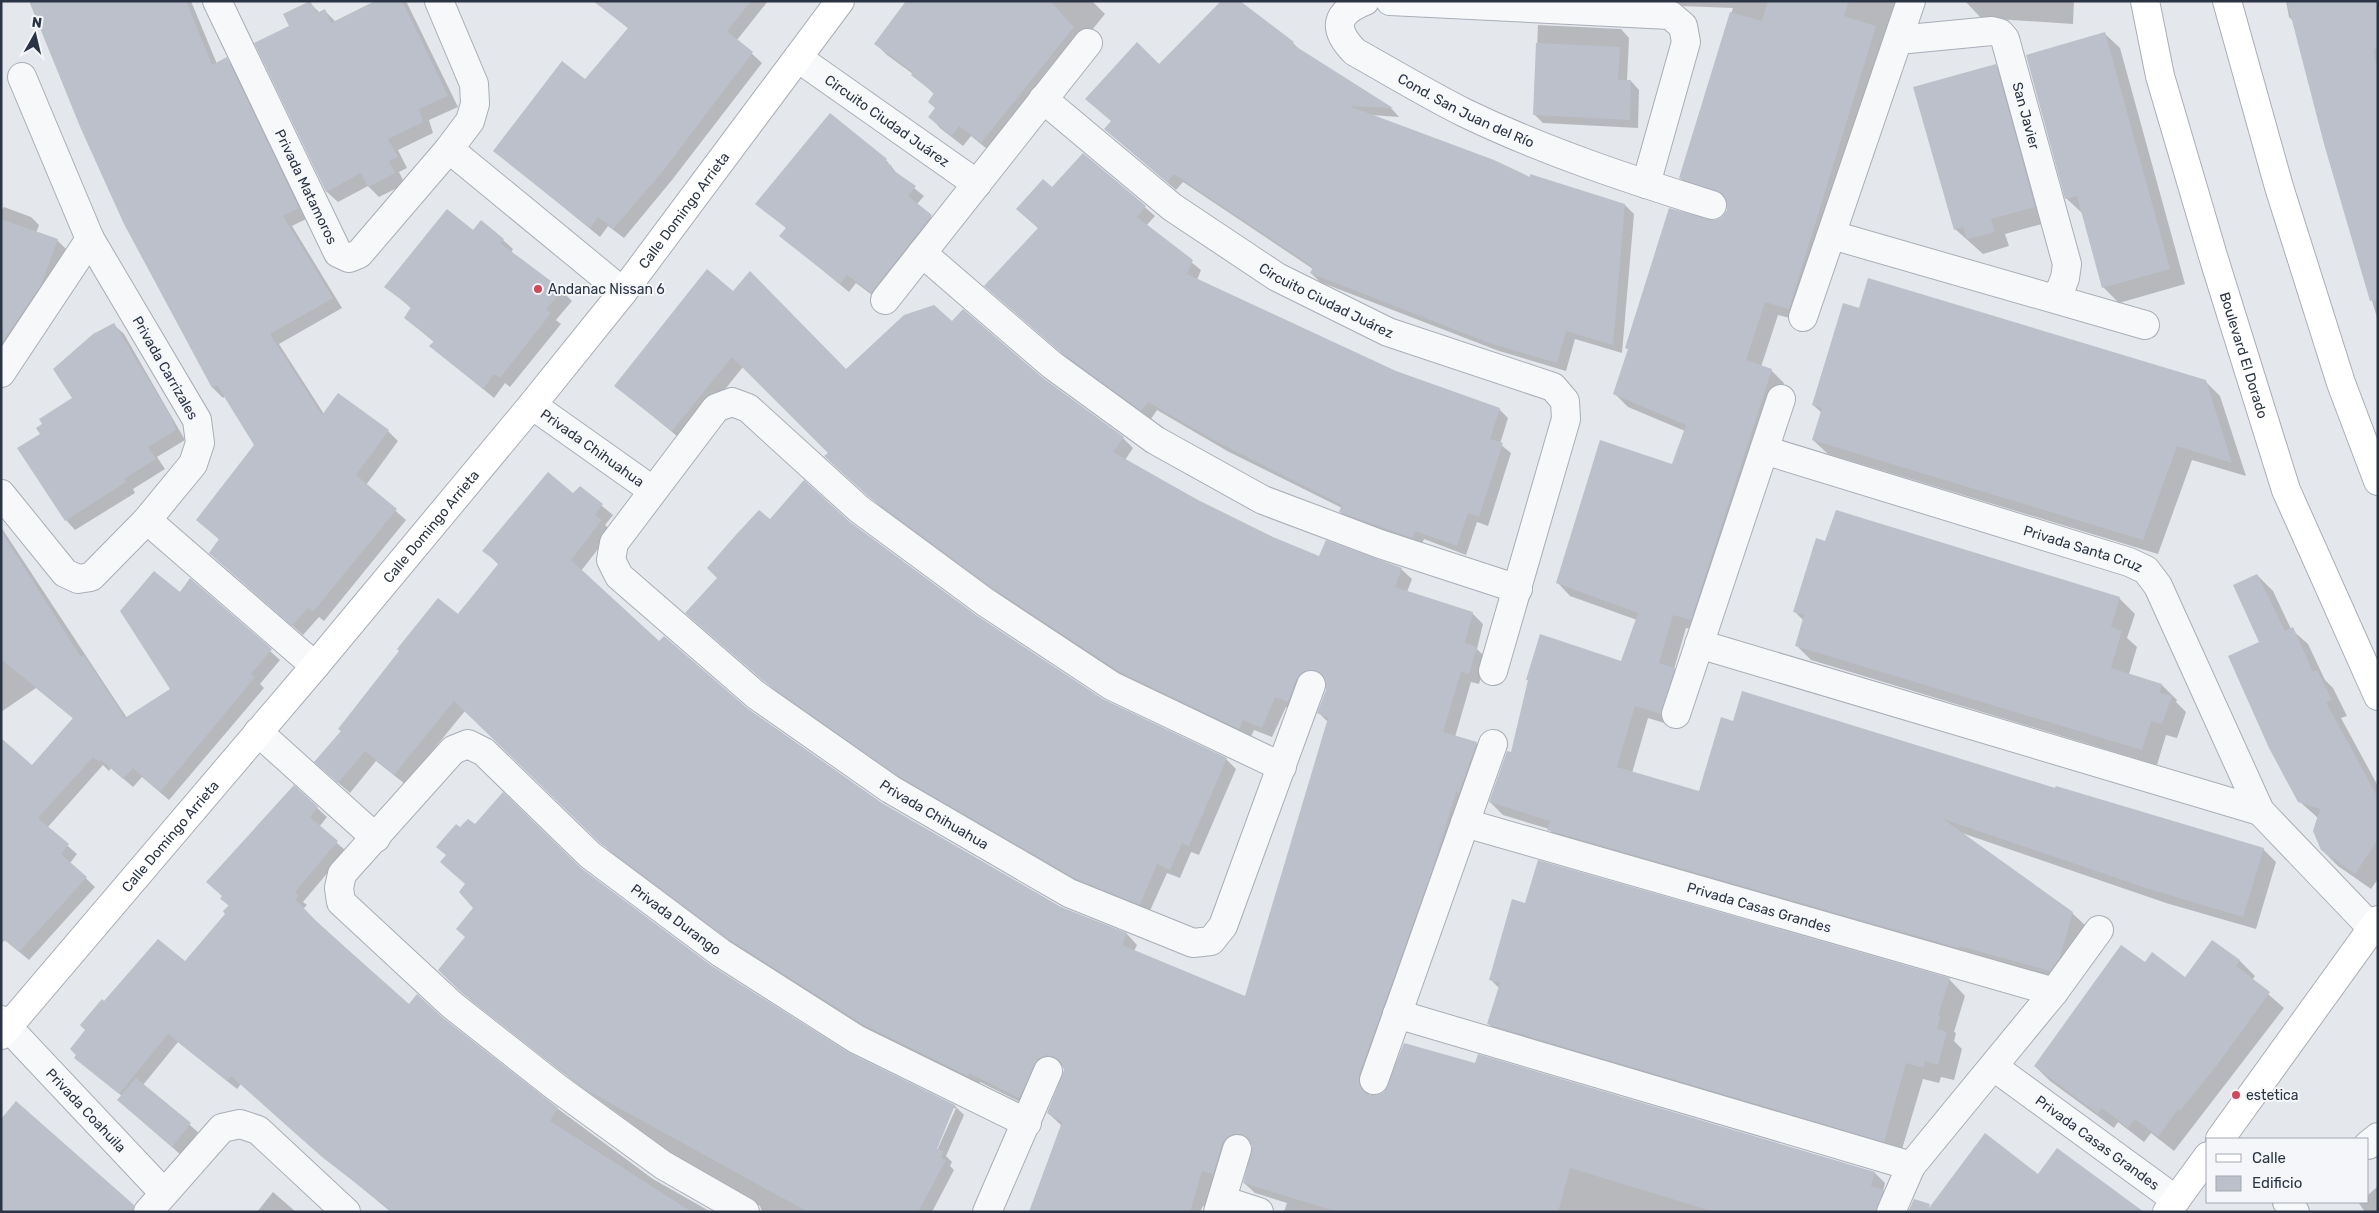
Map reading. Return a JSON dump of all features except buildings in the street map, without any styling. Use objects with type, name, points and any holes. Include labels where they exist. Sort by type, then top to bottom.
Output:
[{"type":"main road","name":"Calle Domingo Arrieta","points":[[4,1027],[315,666],[532,404],[623,292],[840,1]]},
{"type":"main road","name":"Boulevard El Dorado","points":[[2144,1],[2166,95],[2213,256],[2286,490],[2378,696]]},
{"type":"main road","points":[[2227,1],[2279,187],[2341,383],[2378,481]]},
{"type":"main road","points":[[2225,1137],[2375,924]]},
{"type":"main road","points":[[2172,1206],[2206,1159]]},
{"type":"street","name":"Privada Matamoros","points":[[217,1],[338,254],[349,258],[359,254],[449,149],[470,121],[475,104],[474,84],[440,1]]},
{"type":"street","name":"Cond. San Juan del Río","points":[[1364,1],[1348,8],[1340,23],[1342,40],[1355,52],[1464,112],[1543,147],[1646,184],[1712,205]]},
{"type":"street","points":[[1390,1],[1463,2],[1670,15],[1683,26],[1686,42],[1646,184]]},
{"type":"street","points":[[1803,318],[1911,1]]},
{"type":"street","name":"San Javier","points":[[1898,40],[1992,31],[2000,33],[2005,39],[2067,264],[2065,278],[2057,298]]},
{"type":"street","points":[[885,300],[1088,42]]},
{"type":"street","name":"Circuito Ciudad Juárez","points":[[798,58],[977,184]]},
{"type":"street","name":"Privada Carrizales","points":[[1,494],[65,573],[78,579],[91,576],[147,520],[193,464],[200,443],[197,420],[90,239],[22,77]]},
{"type":"street","name":"Circuito Ciudad Juárez","points":[[1043,99],[1172,207],[1277,277],[1388,332],[1553,387],[1565,401],[1566,419],[1493,671]]},
{"type":"street","points":[[449,149],[623,292]]},
{"type":"street","points":[[1832,235],[2057,298],[2145,325]]},
{"type":"street","points":[[1,373],[90,239]]},
{"type":"street","points":[[922,253],[1052,365],[1156,440],[1263,500],[1380,544],[1518,588]]},
{"type":"street","points":[[1676,714],[1781,399]]},
{"type":"street","name":"Privada Chihuahua","points":[[1282,767],[1112,686],[986,602],[858,509],[748,408],[732,402],[716,408],[652,490],[614,543],[611,560],[619,576],[756,695],[890,789],[1069,893],[1193,943],[1211,941],[1224,926],[1282,767],[1311,685]]},
{"type":"street","name":"Privada Chihuahua","points":[[532,404],[652,490]]},
{"type":"street","name":"Privada Santa Cruz","points":[[1764,450],[2129,562],[2146,570],[2158,586],[2260,811],[2375,924]]},
{"type":"street","points":[[147,520],[315,666]]},
{"type":"street","name":"Privada Santa Cruz","points":[[1699,644],[2260,811]]},
{"type":"street","points":[[258,732],[376,838]]},
{"type":"street","name":"Privada Durango","points":[[745,1212],[663,1164],[549,1081],[452,1005],[341,902],[339,888],[342,874],[453,750],[468,744],[484,752],[590,855],[721,953],[856,1039],[1027,1123]]},
{"type":"street","points":[[1374,1080],[1493,744]]},
{"type":"street","name":"Privada Casas Grandes","points":[[1465,823],[2054,992]]},
{"type":"street","points":[[1891,1212],[1911,1166],[2054,992],[2098,930]]},
{"type":"street","points":[[1397,1014],[1911,1166]]},
{"type":"street","name":"Privada Coahuila","points":[[4,1027],[156,1203],[222,1128],[240,1124],[258,1130],[346,1212]]},
{"type":"street","name":"Privada Casas Grandes","points":[[1994,1067],[2172,1206]]},
{"type":"street","points":[[988,1212],[1048,1071]]},
{"type":"street","points":[[1237,1149],[1220,1206],[1260,1212]]},
{"type":"place","name":"Andanac Nissan 6","points":[[538,289]]},
{"type":"place","name":"estetica","points":[[2236,1095]]}]
